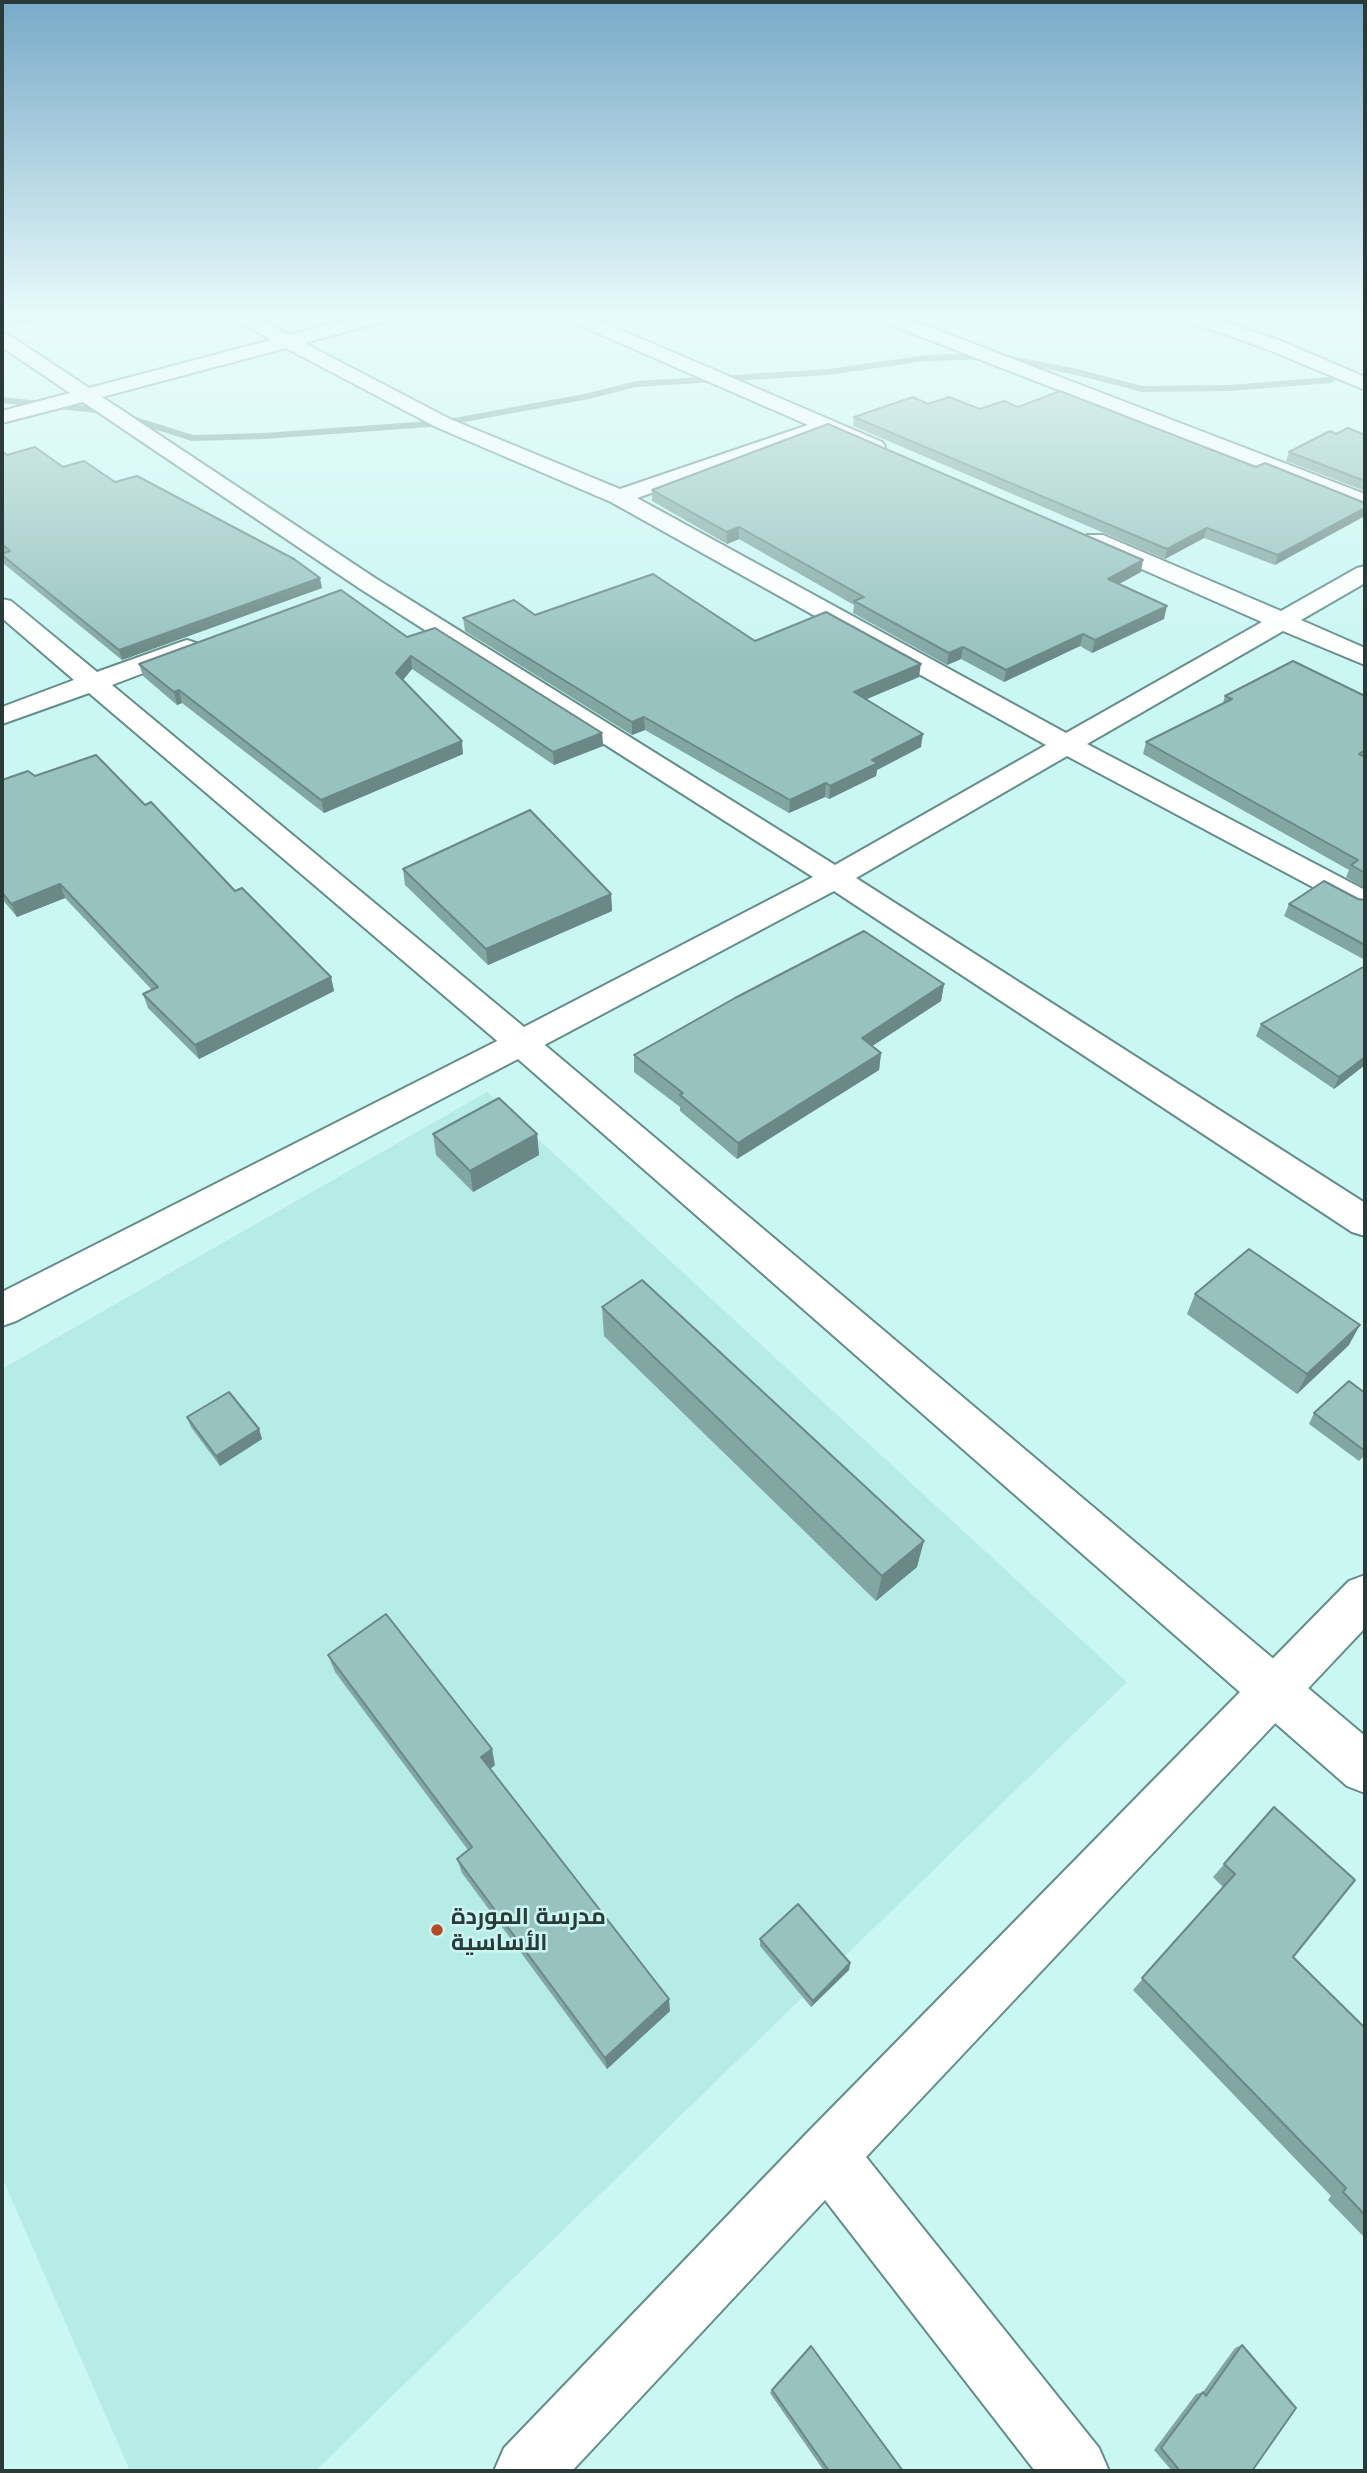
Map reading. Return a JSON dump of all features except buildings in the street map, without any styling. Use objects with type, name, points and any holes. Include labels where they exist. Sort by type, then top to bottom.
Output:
[{"type":"street","points":[[131,429],[354,588],[835,878],[1365,1222]]},
{"type":"street","points":[[458,429],[619,497],[1067,745],[1365,902]]},
{"type":"street","points":[[619,497],[814,429]]},
{"type":"street","points":[[837,429],[890,452]]},
{"type":"street","points":[[1178,429],[1365,502]]},
{"type":"street","points":[[1080,534],[1365,657]]},
{"type":"street","points":[[2,1310],[521,1044],[835,878],[1365,573]]},
{"type":"street","points":[[2,606],[521,1044],[1365,1768]]},
{"type":"street","points":[[2,716],[209,639]]},
{"type":"street","points":[[527,2471],[1365,1596]]},
{"type":"street","points":[[827,2155],[1076,2471]]},
{"type":"shaded area","name":"مدرسة الموردة الأساسية","points":[[487,1092],[1127,1682],[315,2471],[130,2471],[2,2177],[2,1369]]},
{"type":"waterway","points":[[165,429],[192,438],[355,429]]},
{"type":"place","name":"مدرسة الموردة الأساسية","points":[[437,1930]]}]
